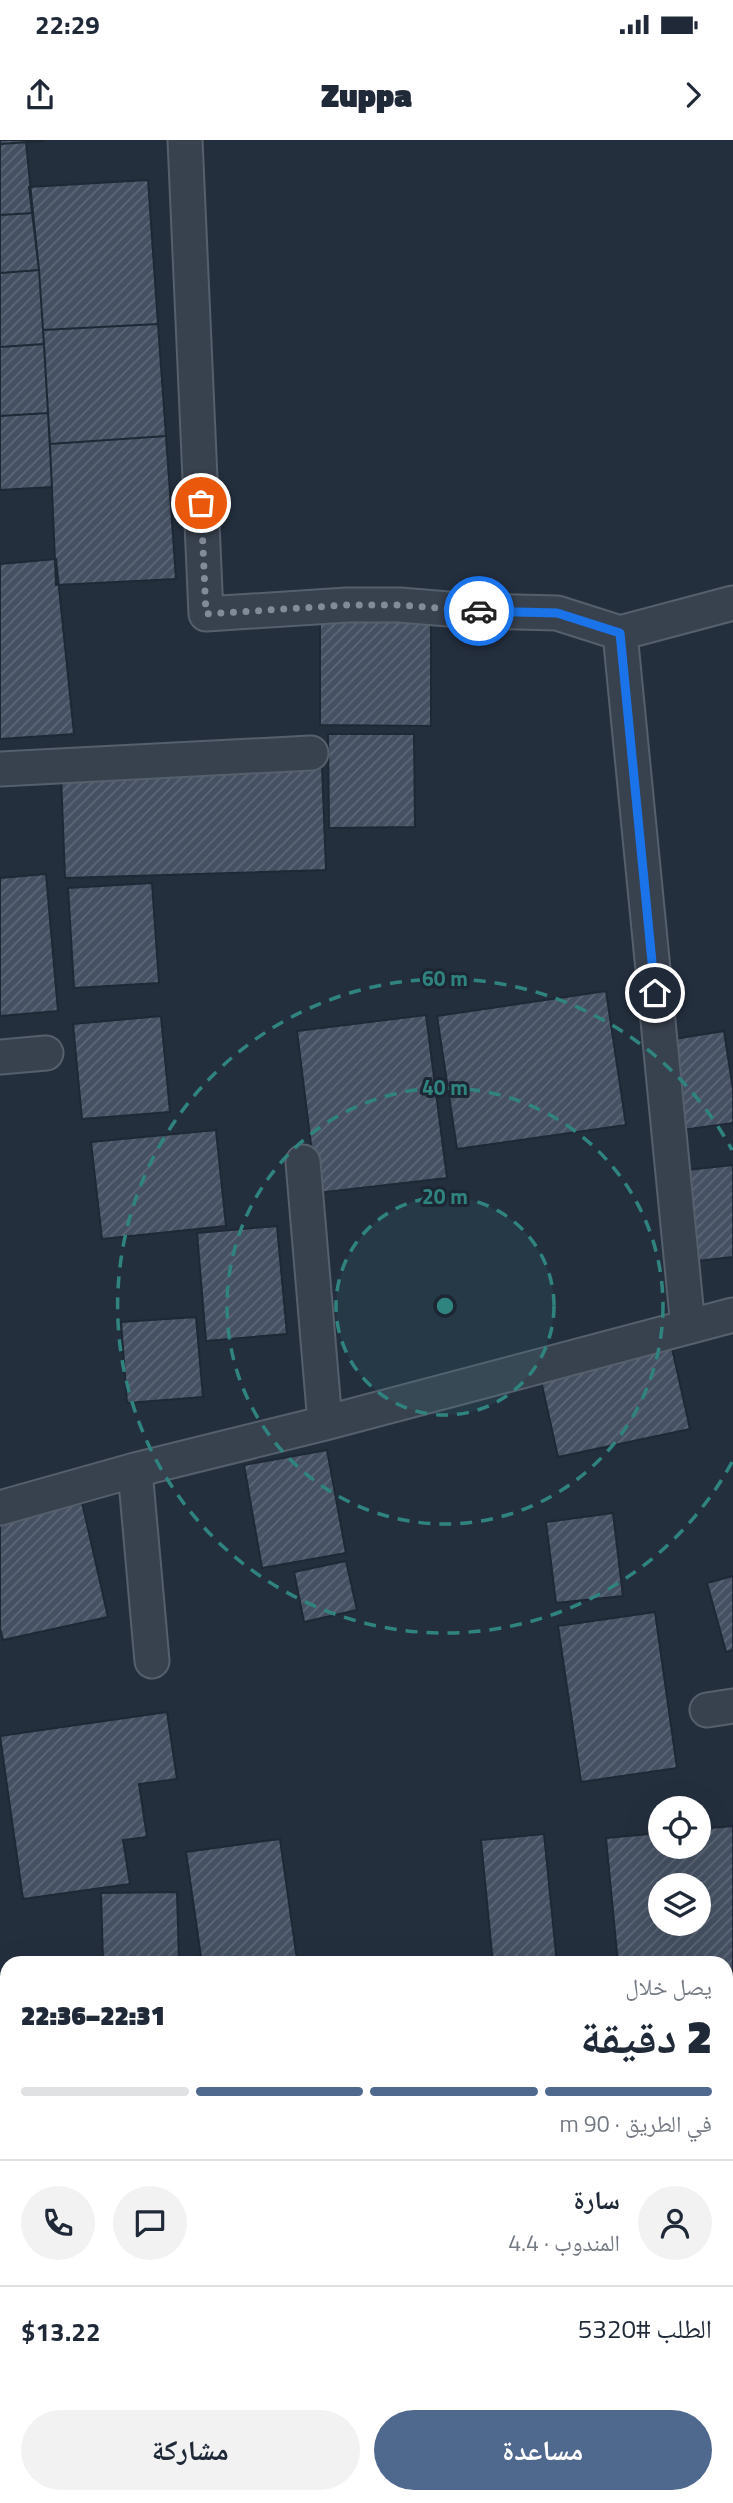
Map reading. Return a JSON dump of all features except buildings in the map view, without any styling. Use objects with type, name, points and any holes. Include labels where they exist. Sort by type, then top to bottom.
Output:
[{"type":"street","points":[[185,140],[206,614],[347,605],[400,605],[557,613],[620,633],[733,603]]},
{"type":"street","points":[[620,633],[688,1327]]},
{"type":"street","points":[[0,769],[310,753]]},
{"type":"street","points":[[0,1057],[46,1053]]},
{"type":"street","points":[[303,1162],[325,1423]]},
{"type":"street","points":[[0,1508],[135,1470],[325,1423],[733,1315]]},
{"type":"street","points":[[135,1470],[152,1661]]},
{"type":"way so far","points":[[201,503],[206,614],[347,605],[400,605],[479,611]]},
{"type":"route","points":[[479,611],[557,613],[620,633],[655,993]]}]
